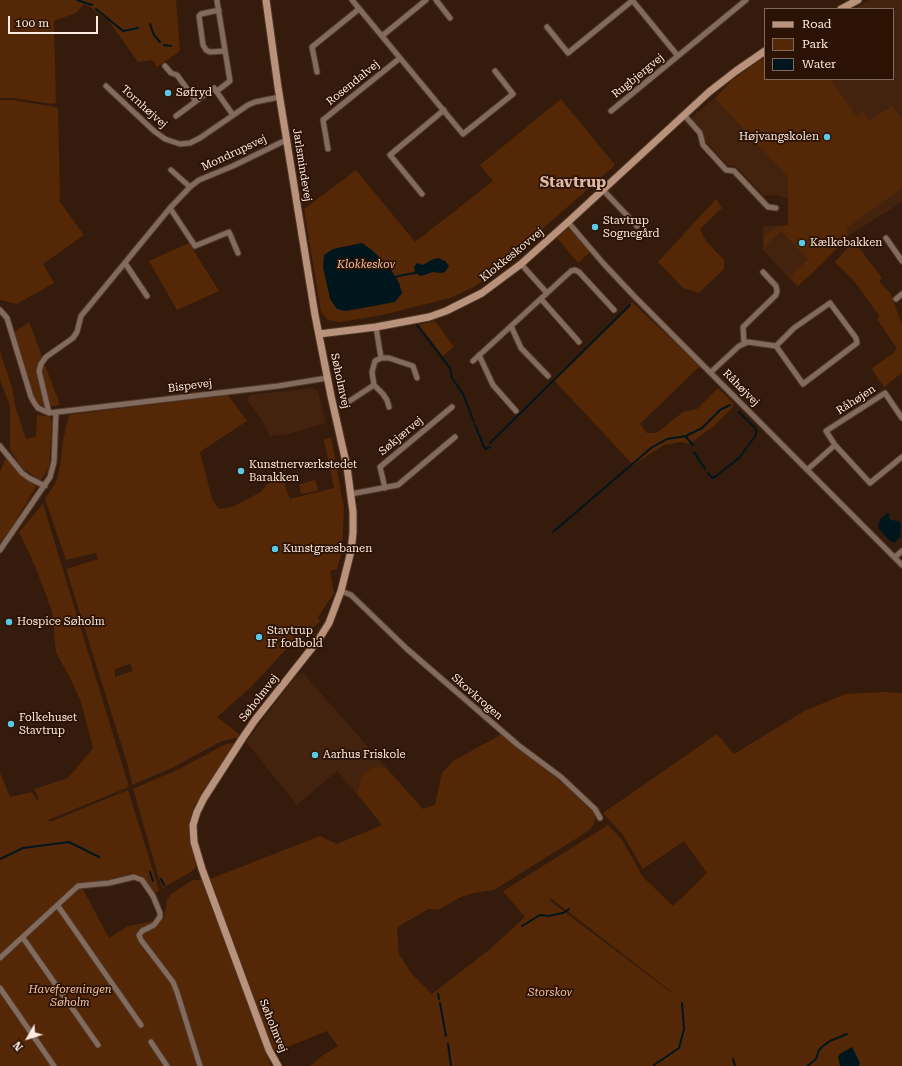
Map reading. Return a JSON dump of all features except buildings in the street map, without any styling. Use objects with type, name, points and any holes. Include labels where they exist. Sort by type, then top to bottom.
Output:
[{"type":"street","name":"Jarlsmindevej","points":[[266,0],[318,334]]},
{"type":"street","points":[[352,0],[463,134],[513,94],[495,71]]},
{"type":"street","points":[[382,36],[426,0]]},
{"type":"street","points":[[436,0],[450,18]]},
{"type":"street","name":"Rugbjergvej","points":[[547,27],[568,53],[632,0],[678,56]]},
{"type":"street","name":"Rugbjergvej","points":[[611,111],[746,0]]},
{"type":"street","points":[[843,8],[858,0]]},
{"type":"street","name":"Tornhøjvej","points":[[176,116],[214,88],[216,91],[230,81],[218,1]]},
{"type":"street","points":[[317,72],[312,47],[359,9]]},
{"type":"street","points":[[219,10],[201,14],[199,16],[203,45],[206,50],[210,52],[225,50]]},
{"type":"street","name":"Klokkeskovvej","points":[[318,334],[376,327],[429,316],[446,311],[482,293],[521,264],[684,115],[736,71],[764,52]]},
{"type":"street","name":"Rosendalvej","points":[[328,149],[323,120],[400,58]]},
{"type":"street","points":[[165,66],[171,73],[177,75],[196,101]]},
{"type":"street","name":"Tornhøjvej","points":[[106,86],[164,139],[180,144],[190,143],[200,138],[248,105],[255,102],[280,97]]},
{"type":"street","points":[[216,91],[233,115]]},
{"type":"street","points":[[422,194],[390,155],[444,110]]},
{"type":"street","points":[[684,115],[700,133],[703,145],[726,170],[734,171],[768,207],[776,208]]},
{"type":"street","name":"Mondrupsvej","points":[[49,413],[39,371],[41,364],[46,357],[73,338],[77,332],[81,316],[170,208],[190,187],[199,180],[287,141]]},
{"type":"street","points":[[172,170],[190,187]]},
{"type":"street","points":[[603,190],[637,226]]},
{"type":"street","points":[[170,208],[195,246],[229,232],[238,253]]},
{"type":"street","name":"Råhøjvej","points":[[568,222],[603,263],[629,290],[902,565]]},
{"type":"street","points":[[886,238],[902,261]]},
{"type":"street","points":[[125,263],[148,296]]},
{"type":"street","points":[[521,264],[547,293]]},
{"type":"street","points":[[473,361],[571,271],[575,270],[579,272],[614,310]]},
{"type":"street","points":[[744,343],[743,327],[776,295],[776,286],[763,272]]},
{"type":"street","points":[[896,298],[902,294]]},
{"type":"street","points":[[541,299],[579,342]]},
{"type":"street","points":[[711,372],[744,343],[748,342],[776,346],[803,384],[857,343],[856,338],[830,303],[794,328],[776,346]]},
{"type":"street","points":[[0,310],[6,318],[31,397],[38,408],[49,413]]},
{"type":"street","points":[[511,326],[521,348],[548,376]]},
{"type":"street","points":[[376,327],[381,358]]},
{"type":"street","name":"Søholmvej","points":[[278,1066],[269,1050],[202,869],[194,842],[193,825],[197,812],[204,798],[242,739],[255,720],[319,639],[329,623],[341,591],[353,533],[351,494],[347,467],[318,334]]},
{"type":"street","points":[[480,355],[493,385],[516,410]]},
{"type":"street","points":[[389,407],[384,394],[374,385],[372,372],[373,365],[376,361],[381,358],[396,359],[413,366],[417,378]]},
{"type":"street","name":"Bispevej","points":[[49,413],[278,386],[327,378]]},
{"type":"street","points":[[342,406],[374,385]]},
{"type":"street","name":"Råhøjen","points":[[902,418],[885,393],[826,431],[835,445],[870,483],[902,457]]},
{"type":"street","name":"Søkjærvej","points":[[385,488],[380,468],[452,407]]},
{"type":"street","points":[[0,550],[50,477],[54,462],[56,412]]},
{"type":"street","points":[[351,494],[398,485],[455,437]]},
{"type":"street","points":[[808,469],[835,445]]},
{"type":"street","points":[[0,446],[22,473],[45,486]]},
{"type":"street","points":[[895,557],[902,551]]},
{"type":"street","name":"Skovkrogen","points":[[341,591],[351,595],[379,624],[419,660],[518,745],[561,777],[595,809],[600,818]]},
{"type":"street","points":[[0,958],[78,886],[134,877],[142,880],[153,896],[160,913],[160,917],[158,921],[142,931],[139,935],[141,940],[173,982],[200,1066]]},
{"type":"street","points":[[58,906],[141,1025]]},
{"type":"street","points":[[23,938],[98,1045]]},
{"type":"street","points":[[0,988],[54,1066]]},
{"type":"street","points":[[151,1042],[167,1066]]},
{"type":"shaded area","name":"Højvangskolen","points":[[870,0],[902,0],[902,202],[848,236],[823,263],[797,287],[763,250],[763,226],[788,225],[788,199],[778,195],[764,196],[736,166],[728,166],[706,142],[702,130],[691,118],[715,98],[731,81],[764,58],[764,80],[894,80],[894,8],[855,8]]},
{"type":"shaded area","points":[[313,388],[318,391],[326,423],[289,434],[270,436],[261,419],[247,400],[250,395]]},
{"type":"shaded area","name":"Aarhus Friskole","points":[[302,672],[423,809],[383,825],[337,771],[297,805],[246,742],[293,680]]},
{"type":"green space","points":[[0,0],[176,0],[180,51],[157,67],[152,60],[138,62],[108,20],[84,4],[76,13],[54,21],[56,103],[52,104],[13,98],[0,98]]},
{"type":"green space","name":"Højvangskolen","points":[[764,58],[764,80],[831,80],[863,125],[858,116],[863,112],[869,121],[892,106],[902,120],[902,188],[847,228],[848,236],[823,263],[797,287],[797,284],[790,277],[808,259],[781,231],[764,247],[765,236],[775,228],[788,225],[788,177],[715,98],[731,81]]},
{"type":"green space","name":"Klokkeskov","points":[[561,99],[615,165],[488,277],[472,288],[450,298],[382,315],[341,322],[328,320],[321,312],[304,209],[356,170],[415,242],[493,181],[480,165]]},
{"type":"green space","points":[[0,100],[12,100],[56,107],[58,109],[60,202],[84,235],[43,264],[54,283],[17,304],[0,300]]},
{"type":"green space","points":[[716,199],[722,208],[700,229],[706,241],[724,260],[724,269],[699,293],[683,288],[658,262]]},
{"type":"green space","points":[[568,228],[590,252],[578,263],[557,238]]},
{"type":"green space","points":[[854,241],[882,278],[879,281],[891,294],[902,325],[902,373],[884,387],[872,368],[895,352],[896,347],[877,319],[880,317],[855,282],[835,262]]},
{"type":"green space","points":[[189,243],[219,291],[177,310],[149,261]]},
{"type":"green space","points":[[632,302],[700,366],[640,424],[647,433],[656,433],[683,412],[697,409],[718,388],[733,403],[733,407],[715,425],[692,442],[688,444],[681,442],[664,445],[633,465],[553,379]]},
{"type":"green space","points":[[435,321],[454,347],[443,356],[419,325]]},
{"type":"green space","points":[[29,322],[60,405],[45,407],[38,403],[33,395],[13,333]]},
{"type":"green space","points":[[0,351],[26,439],[36,437],[37,415],[49,416],[52,422],[49,468],[41,480],[23,469],[10,450],[10,406],[0,380]]},
{"type":"green space","points":[[228,395],[247,421],[200,452],[212,499],[219,509],[232,507],[261,492],[274,476],[281,474],[290,499],[334,488],[324,440],[331,437],[344,508],[342,553],[337,569],[330,571],[334,593],[318,617],[320,622],[289,646],[251,687],[217,717],[240,735],[239,737],[220,742],[170,769],[132,785],[128,766],[66,569],[98,559],[96,553],[66,560],[45,499],[57,480],[63,440],[69,415]],"holes":[[[130,664],[133,671],[115,677],[115,669]]]},
{"type":"green space","points":[[6,458],[22,476],[37,485],[0,544],[0,472]]},
{"type":"green space","points":[[315,480],[317,491],[301,494],[300,484]]},
{"type":"green space","name":"Haveforeningen Søholm","points":[[43,504],[129,787],[48,820],[50,822],[128,790],[159,890],[158,892],[154,893],[146,880],[141,876],[136,875],[80,884],[109,938],[128,926],[164,919],[167,900],[171,894],[193,880],[202,880],[271,1066],[0,1066],[0,772],[10,797],[32,792],[37,800],[39,799],[34,789],[68,778],[93,748],[81,702],[56,652],[52,611],[35,566],[19,532]]},
{"type":"green space","name":"Storskov","points":[[883,692],[902,693],[902,1066],[310,1066],[323,1055],[338,1046],[327,1031],[275,1052],[210,879],[320,836],[337,844],[382,825],[357,794],[362,776],[373,767],[386,768],[423,809],[435,805],[442,773],[453,761],[502,734],[565,785],[592,811],[596,818],[590,830],[494,890],[474,893],[461,897],[438,910],[429,909],[397,928],[399,954],[411,973],[432,994],[490,949],[525,917],[503,891],[608,825],[622,840],[643,877],[673,906],[707,873],[684,841],[643,869],[623,835],[603,813],[717,734],[734,754],[806,710],[846,694]],"holes":[[[552,899],[673,994],[549,900]]]},
{"type":"green space","points":[[234,743],[234,746],[194,806],[190,821],[190,838],[196,864],[195,868],[191,872],[162,888],[133,789],[179,769],[226,744]]},
{"type":"water","points":[[362,243],[372,250],[390,268],[399,283],[402,293],[395,302],[346,311],[337,309],[330,299],[323,267],[324,255],[333,249]]},
{"type":"water","points":[[438,258],[445,261],[449,266],[446,271],[442,273],[433,272],[421,276],[415,273],[414,267],[417,263],[423,265]]},
{"type":"water","points":[[887,513],[890,514],[889,517],[891,520],[898,521],[901,524],[900,537],[894,543],[890,541],[879,529],[878,525],[880,520]]},
{"type":"water","points":[[852,1047],[860,1063],[859,1066],[840,1066],[838,1057],[840,1054]]},
{"type":"waterway","points":[[77,0],[92,5]]},
{"type":"waterway","points":[[96,9],[123,31],[138,28]]},
{"type":"waterway","points":[[150,24],[154,35],[160,42]]},
{"type":"waterway","points":[[164,45],[171,46]]},
{"type":"waterway","points":[[395,277],[415,273]]},
{"type":"waterway","points":[[490,443],[630,305]]},
{"type":"waterway","points":[[417,325],[450,368],[452,378],[463,394],[474,422]]},
{"type":"waterway","points":[[553,532],[651,448],[667,439],[686,436],[702,428],[720,410],[730,405]]},
{"type":"waterway","points":[[708,473],[712,478],[715,477],[739,458],[756,435],[756,429],[739,412]]},
{"type":"waterway","points":[[475,425],[485,449],[490,447]]},
{"type":"waterway","points":[[686,437],[693,445]]},
{"type":"waterway","points":[[694,452],[705,469]]},
{"type":"waterway","points":[[0,859],[23,848],[69,842],[99,857]]},
{"type":"waterway","points":[[150,872],[153,881]]},
{"type":"waterway","points":[[161,879],[164,885]]},
{"type":"waterway","points":[[522,926],[540,915],[548,916],[563,913],[569,909]]},
{"type":"waterway","points":[[438,994],[439,999]]},
{"type":"waterway","points":[[440,1003],[446,1036]]},
{"type":"waterway","points":[[654,1065],[679,1048],[684,1029],[682,1003]]},
{"type":"waterway","points":[[807,1066],[816,1059],[819,1050],[823,1046],[830,1041],[847,1034]]},
{"type":"waterway","points":[[448,1044],[451,1066]]},
{"type":"waterway","points":[[733,1059],[735,1066]]},
{"type":"place","name":"Søfryd","points":[[168,93]]},
{"type":"place","name":"Højvangskolen","points":[[827,137]]},
{"type":"place","name":"Stavtrup Sognegård","points":[[595,227]]},
{"type":"place","name":"Kælkebakken","points":[[802,243]]},
{"type":"place","name":"Kunstnerværkstedet Barakken","points":[[241,471]]},
{"type":"place","name":"Kunstgræsbanen","points":[[275,549]]},
{"type":"place","name":"Hospice Søholm","points":[[9,622]]},
{"type":"place","name":"Stavtrup IF fodbold","points":[[259,637]]},
{"type":"place","name":"Folkehuset Stavtrup","points":[[11,724]]},
{"type":"place","name":"Aarhus Friskole","points":[[315,755]]},
{"type":"district","name":"Stavtrup","points":[[573,183]]}]
